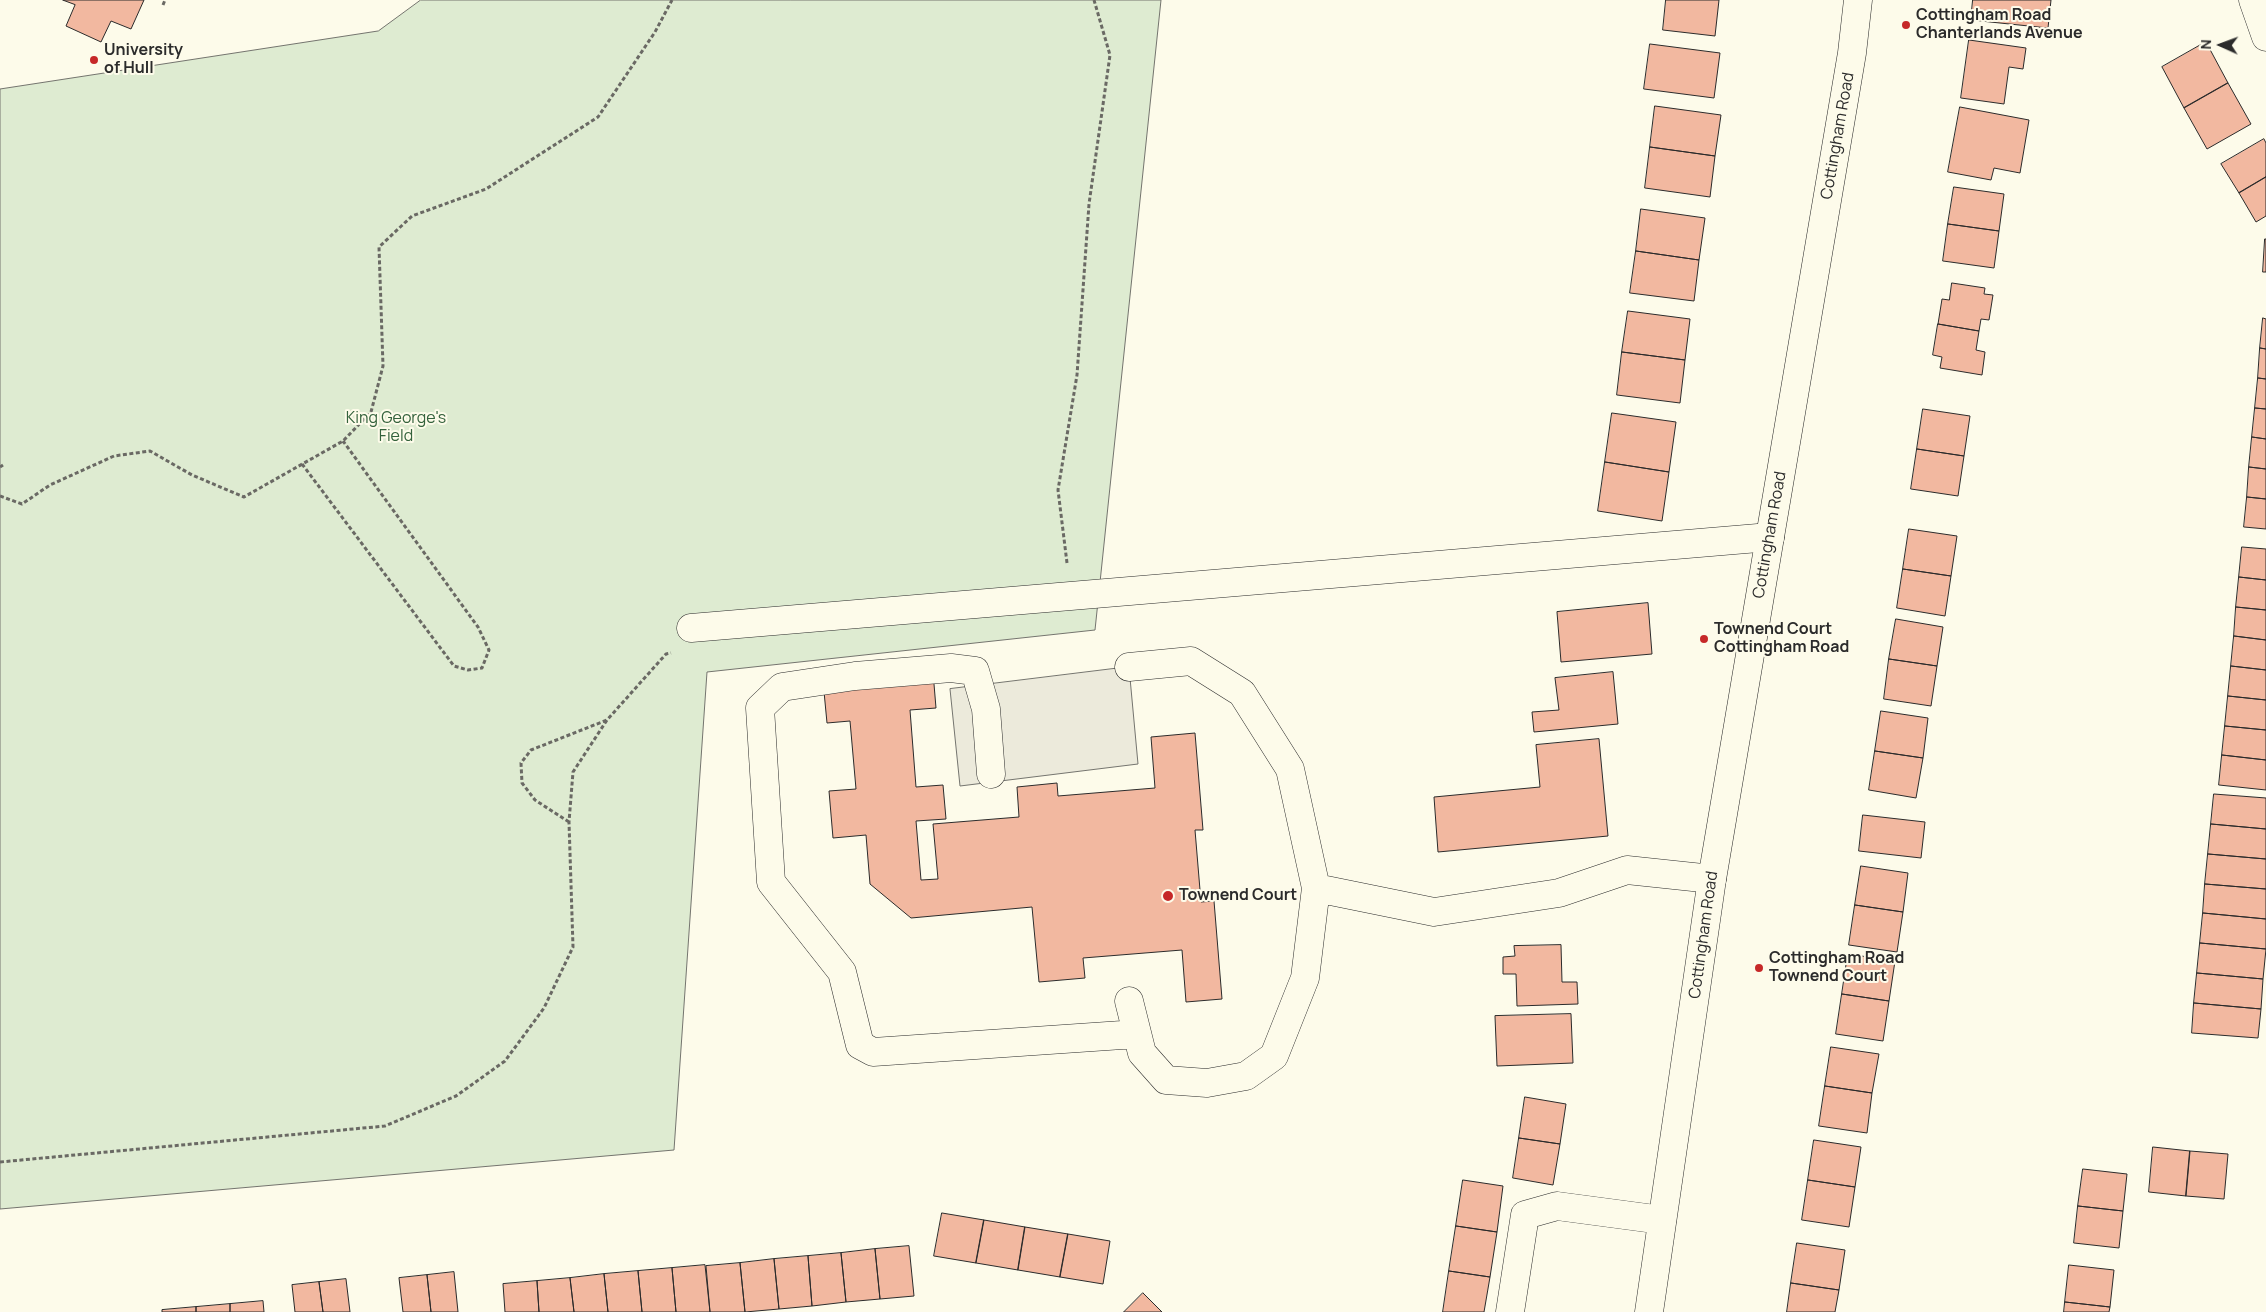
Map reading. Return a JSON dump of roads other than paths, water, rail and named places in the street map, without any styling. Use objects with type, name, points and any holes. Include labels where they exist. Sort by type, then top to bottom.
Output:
[{"type":"main road","name":"Cottingham Road","points":[[1649,1312],[1712,878],[1852,53],[1858,0]]},
{"type":"main road","points":[[2253,0],[2266,37]]},
{"type":"main road","points":[[692,628],[1770,537]]},
{"type":"main road","points":[[1129,667],[1191,661],[1242,693],[1290,769],[1316,888],[1306,978],[1274,1056],[1246,1076],[1207,1083],[1166,1080],[1142,1053],[1129,1001]]},
{"type":"main road","points":[[991,774],[986,710],[975,671],[951,668],[855,676],[782,687],[760,708],[772,882],[842,972],[860,1046],[873,1052],[1137,1034]]},
{"type":"main road","points":[[1316,888],[1434,912],[1559,894],[1627,870],[1712,878]]},
{"type":"main road","points":[[1510,1312],[1525,1215],[1557,1206],[1662,1220]]},
{"type":"place","name":"Cottingham Road Chanterlands Avenue","points":[[1906,25]]},
{"type":"place","name":"University of Hull","points":[[94,60]]},
{"type":"place","name":"Townend Court Cottingham Road","points":[[1704,639]]},
{"type":"place","name":"Townend Court","points":[[1168,896]]},
{"type":"place","name":"Cottingham Road Townend Court","points":[[1759,968]]},
{"type":"park label","name":"King George's Field","points":[[396,428]]}]
